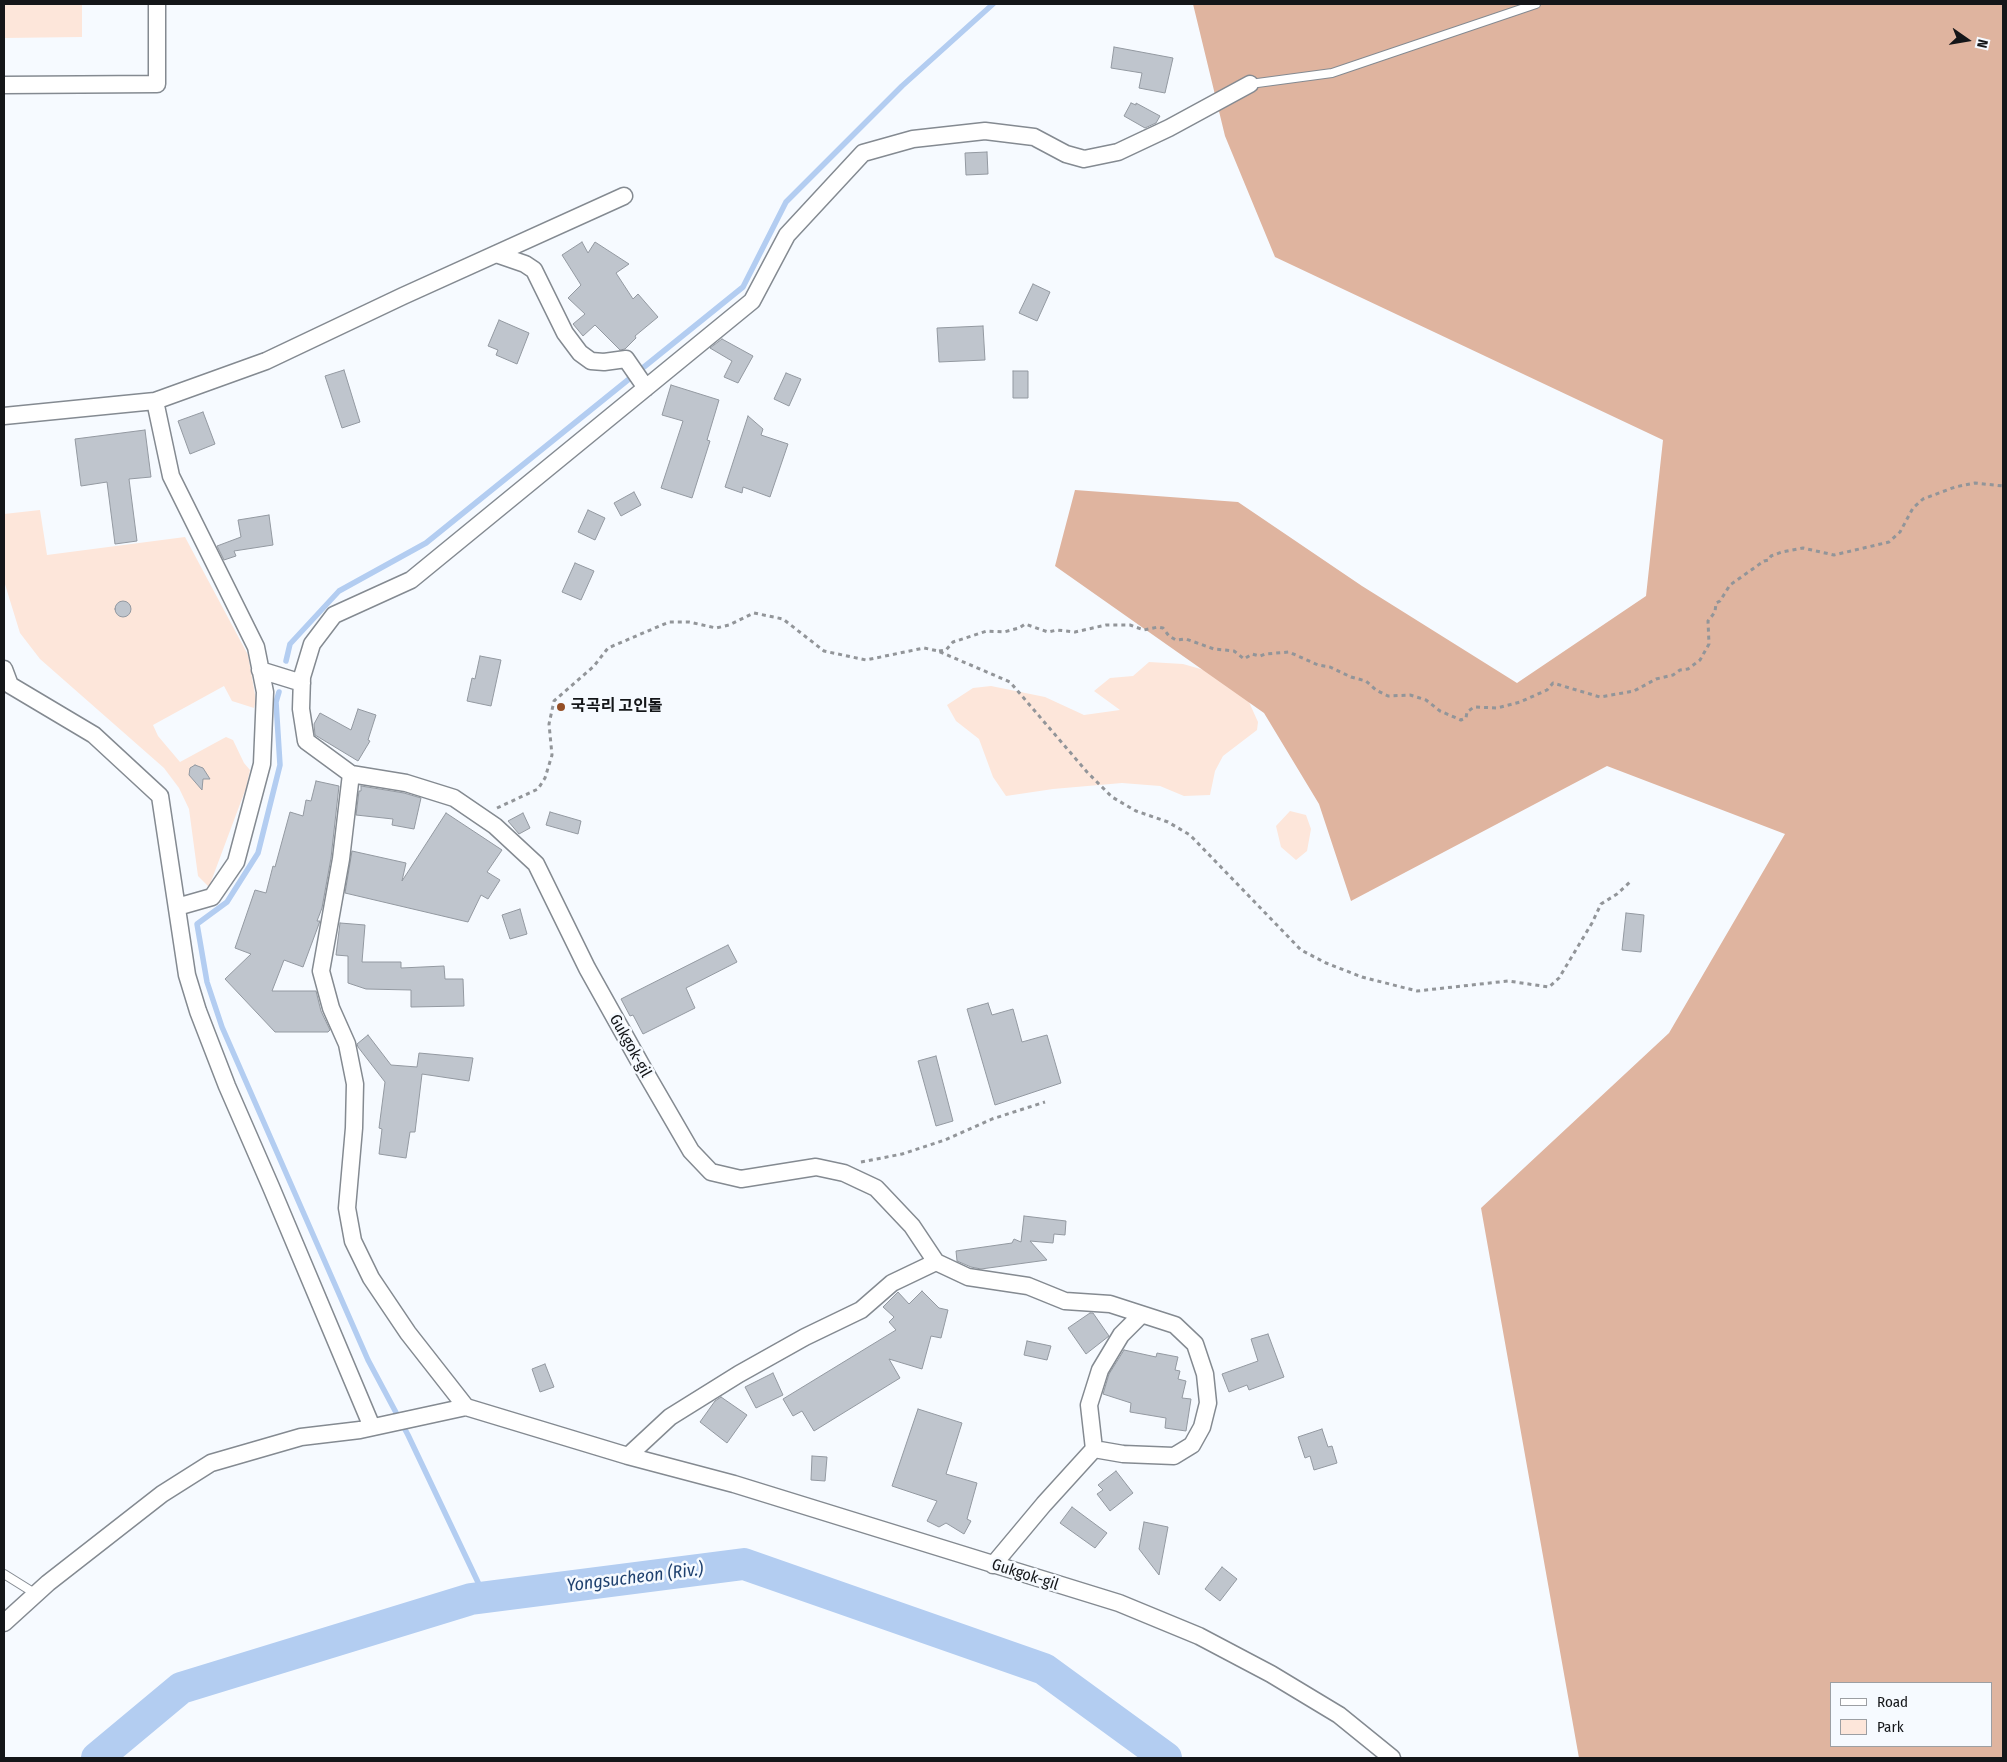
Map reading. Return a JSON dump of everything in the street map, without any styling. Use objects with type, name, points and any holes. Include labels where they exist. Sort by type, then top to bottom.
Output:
[{"type":"street","points":[[4,85],[157,84],[157,4]]},
{"type":"street","points":[[4,1623],[36,1594],[162,1494],[211,1463],[301,1437],[376,1426],[466,1406],[408,1333],[376,1286],[353,1241],[347,1208],[354,1128],[355,1084],[347,1044],[332,1008],[321,971],[341,860],[350,774],[306,741],[301,709],[302,677],[312,644],[334,615],[410,580],[644,386],[752,301],[787,235],[863,152],[913,139],[985,131],[1034,137],[1066,154],[1084,159],[1118,152],[1169,128],[1250,84]]},
{"type":"street","points":[[4,416],[155,401],[266,361],[624,196]]},
{"type":"street","points":[[496,254],[525,264],[534,270],[565,333],[580,353],[591,361],[604,362],[626,359],[644,386]]},
{"type":"street","points":[[155,401],[171,476],[256,647],[264,692],[262,764],[236,862],[212,897],[177,907]]},
{"type":"street","points":[[4,669],[10,685],[94,735],[160,796],[187,975],[198,1011],[227,1086],[376,1426]]},
{"type":"street","points":[[260,670],[302,683]]},
{"type":"street","name":"Gukgok-gil","points":[[350,774],[406,783],[454,798],[495,826],[536,864],[587,968],[644,1070],[691,1152],[711,1172],[741,1179],[816,1167],[844,1173],[876,1188],[912,1226],[936,1262]]},
{"type":"street","points":[[628,1456],[670,1417],[739,1374],[805,1337],[861,1310],[892,1283],[936,1262],[968,1277],[1028,1286],[1065,1301],[1110,1304],[1175,1325],[1196,1344],[1206,1374],[1208,1403],[1202,1427],[1192,1445],[1174,1456],[1123,1454],[1094,1449]]},
{"type":"street","points":[[993,1565],[1044,1504],[1094,1449],[1089,1405],[1100,1370],[1121,1335],[1141,1315]]},
{"type":"street","name":"Gukgok-gil","points":[[466,1406],[628,1456],[734,1484],[1119,1603],[1200,1636],[1271,1674],[1339,1715],[1392,1758]]},
{"type":"lane","points":[[1250,84],[1332,73],[1536,4]]},
{"type":"lane","points":[[4,1574],[36,1594]]},
{"type":"path","points":[[938,651],[946,650],[953,642],[987,631],[1004,632],[1025,624],[1048,632],[1057,630],[1075,632],[1106,625],[1130,625],[1144,630],[1158,627],[1163,628],[1169,636],[1176,640],[1186,639],[1214,649],[1234,651],[1244,659],[1252,654],[1260,656],[1290,652],[1318,665],[1330,667],[1351,677],[1366,681],[1376,690],[1388,696],[1410,696],[1426,700],[1440,711],[1461,720],[1466,718],[1467,712],[1474,707],[1497,708],[1520,702],[1547,690],[1553,683],[1600,697],[1634,691],[1656,679],[1688,669],[1700,660],[1709,644],[1708,622],[1715,612],[1716,603],[1720,602],[1730,585],[1768,560],[1771,556],[1803,548],[1834,555],[1888,542],[1900,532],[1913,508],[1923,499],[1955,487],[1975,483],[2003,486]]},
{"type":"path","points":[[480,816],[538,789],[545,778],[552,755],[549,724],[554,701],[594,666],[608,648],[669,622],[689,622],[716,628],[729,625],[754,614],[783,619],[824,651],[866,660],[924,648],[938,651],[1010,682],[1087,772],[1112,797],[1136,811],[1168,822],[1190,835],[1301,950],[1326,963],[1362,977],[1417,990],[1508,981],[1549,988],[1560,978],[1601,904],[1617,894],[1630,882]]},
{"type":"path","points":[[835,1171],[863,1162],[902,1154],[945,1140],[992,1119],[1045,1102]]},
{"type":"green space","points":[[4,4],[82,4],[82,37],[4,38]]},
{"type":"green space","points":[[40,510],[47,555],[185,537],[248,655],[256,700],[254,708],[232,701],[224,686],[153,725],[158,736],[180,762],[226,737],[233,740],[244,763],[250,770],[246,788],[209,887],[198,876],[189,809],[179,788],[164,768],[40,659],[20,633],[4,581],[4,514]]},
{"type":"green space","points":[[1149,662],[1183,664],[1239,680],[1258,722],[1257,730],[1223,756],[1215,771],[1210,795],[1184,796],[1160,786],[1122,783],[1053,789],[1006,796],[993,777],[979,739],[956,721],[947,705],[973,688],[991,686],[1045,697],[1084,715],[1120,710],[1094,691],[1110,678],[1133,676]]},
{"type":"green space","points":[[1290,811],[1306,815],[1311,829],[1307,851],[1296,860],[1281,847],[1276,826]]},
{"type":"shaded area","points":[[1193,4],[2003,4],[2003,1758],[1579,1758],[1481,1208],[1669,1033],[1785,834],[1607,766],[1351,901],[1319,804],[1264,713],[1055,566],[1075,490],[1238,502],[1362,586],[1517,683],[1646,596],[1663,440],[1275,257],[1225,136]]},
{"type":"building","points":[[1114,47],[1173,58],[1165,93],[1139,88],[1142,73],[1111,68]]},
{"type":"building","points":[[1131,103],[1136,105],[1136,103],[1160,116],[1156,123],[1145,128],[1124,116]]},
{"type":"building","points":[[987,152],[988,174],[966,175],[965,153]]},
{"type":"building","points":[[582,242],[588,253],[595,242],[629,264],[616,273],[633,299],[638,294],[658,317],[635,336],[636,338],[625,349],[620,350],[595,325],[583,336],[573,324],[585,314],[568,298],[581,285],[562,255]]},
{"type":"building","points":[[1033,284],[1050,292],[1037,321],[1019,313]]},
{"type":"building","points":[[499,320],[529,333],[517,364],[496,355],[498,350],[488,346]]},
{"type":"building","points":[[983,326],[985,360],[939,362],[937,328]]},
{"type":"building","points":[[722,339],[753,356],[738,383],[724,377],[732,361],[710,348]]},
{"type":"building","points":[[344,370],[360,422],[342,428],[325,376]]},
{"type":"building","points":[[1013,371],[1028,371],[1028,398],[1013,398]]},
{"type":"building","points":[[786,373],[801,379],[789,406],[774,399]]},
{"type":"building","points":[[671,385],[719,400],[707,440],[710,441],[692,498],[661,488],[683,421],[662,415]]},
{"type":"building","points":[[203,412],[215,444],[190,454],[178,421]]},
{"type":"building","points":[[748,416],[763,429],[761,435],[788,444],[770,497],[743,487],[742,493],[725,487]]},
{"type":"building","points":[[145,430],[151,477],[129,479],[137,541],[115,544],[107,482],[81,486],[75,439]]},
{"type":"building","points":[[634,492],[641,505],[621,516],[614,503]]},
{"type":"building","points":[[588,510],[605,518],[595,540],[578,532]]},
{"type":"building","points":[[269,515],[273,545],[234,551],[236,556],[224,560],[217,546],[241,537],[238,520]]},
{"type":"building","points":[[575,563],[594,571],[581,600],[562,592]]},
{"type":"building","points":[[120,601],[126,601],[131,606],[129,615],[120,617],[115,612],[115,606]]},
{"type":"building","points":[[480,656],[501,660],[491,706],[467,701],[472,678],[475,679]]},
{"type":"building","points":[[358,709],[376,715],[368,740],[370,741],[358,761],[315,735],[314,724],[320,713],[351,730]]},
{"type":"building","points":[[195,765],[203,768],[210,779],[203,779],[202,790],[189,775],[190,768]]},
{"type":"building","points":[[316,781],[339,786],[331,858],[322,908],[317,921],[320,921],[303,967],[284,960],[272,991],[316,991],[321,1011],[330,1030],[328,1032],[275,1032],[225,979],[251,954],[235,948],[255,890],[266,893],[290,812],[303,816],[306,800],[311,801]]},
{"type":"building","points":[[361,786],[404,793],[421,798],[414,829],[392,825],[393,819],[356,815]]},
{"type":"building","points":[[550,812],[581,821],[578,834],[546,825]]},
{"type":"building","points":[[446,813],[502,850],[487,872],[500,880],[488,899],[481,895],[468,922],[345,893],[352,851],[406,863],[402,881]]},
{"type":"building","points":[[523,813],[530,828],[519,834],[508,821]]},
{"type":"building","points":[[520,909],[527,934],[510,939],[502,915]]},
{"type":"building","points":[[1626,913],[1644,915],[1641,952],[1622,950]]},
{"type":"building","points":[[340,923],[365,925],[362,962],[401,962],[401,968],[444,966],[445,979],[463,979],[464,1006],[411,1007],[411,990],[366,989],[348,983],[348,956],[336,955]]},
{"type":"building","points":[[728,945],[737,962],[686,988],[695,1008],[643,1034],[633,1015],[630,1016],[621,999]]},
{"type":"building","points":[[988,1003],[992,1015],[1013,1009],[1022,1042],[1047,1035],[1061,1083],[995,1105],[967,1009]]},
{"type":"building","points":[[368,1035],[391,1065],[417,1067],[419,1053],[473,1058],[469,1081],[422,1074],[415,1132],[410,1132],[406,1158],[379,1154],[382,1129],[379,1128],[385,1082],[358,1047],[357,1044]]},
{"type":"building","points":[[936,1056],[953,1121],[936,1126],[918,1061]]},
{"type":"building","points":[[1024,1216],[1066,1221],[1065,1235],[1054,1234],[1053,1243],[1030,1241],[1047,1260],[981,1269],[957,1261],[956,1251],[1012,1243],[1014,1239],[1021,1242]]},
{"type":"building","points":[[922,1291],[939,1308],[948,1310],[941,1338],[931,1336],[922,1369],[889,1359],[900,1378],[814,1431],[802,1411],[793,1416],[783,1399],[896,1330],[889,1322],[894,1317],[883,1307],[898,1292],[909,1304]]},
{"type":"building","points":[[1090,1313],[1093,1313],[1109,1336],[1086,1354],[1068,1328]]},
{"type":"building","points":[[1268,1334],[1284,1377],[1249,1390],[1247,1385],[1229,1392],[1222,1374],[1258,1361],[1251,1339]]},
{"type":"building","points":[[1027,1341],[1051,1346],[1047,1360],[1024,1355]]},
{"type":"building","points":[[1124,1350],[1156,1357],[1157,1353],[1178,1357],[1175,1370],[1180,1371],[1178,1379],[1186,1381],[1182,1398],[1191,1399],[1186,1431],[1165,1428],[1166,1418],[1130,1412],[1131,1403],[1103,1394],[1109,1374]]},
{"type":"building","points":[[545,1364],[554,1387],[540,1392],[532,1369]]},
{"type":"building","points":[[773,1373],[783,1395],[756,1408],[745,1387]]},
{"type":"building","points":[[721,1397],[747,1415],[727,1443],[700,1422],[715,1401]]},
{"type":"building","points":[[918,1409],[962,1423],[946,1474],[977,1483],[967,1519],[971,1521],[964,1534],[946,1523],[939,1527],[927,1521],[937,1501],[892,1486]]},
{"type":"building","points":[[1322,1429],[1328,1447],[1332,1446],[1337,1463],[1314,1470],[1310,1456],[1305,1458],[1298,1437]]},
{"type":"building","points":[[812,1456],[827,1457],[825,1481],[811,1480]]},
{"type":"building","points":[[1116,1471],[1133,1493],[1110,1511],[1097,1494],[1103,1490],[1098,1485]]},
{"type":"building","points":[[1072,1507],[1107,1533],[1095,1548],[1060,1523]]},
{"type":"building","points":[[1144,1522],[1168,1527],[1159,1575],[1139,1549]]},
{"type":"building","points":[[1222,1567],[1237,1579],[1220,1601],[1205,1589]]},
{"type":"waterway","points":[[286,661],[290,644],[339,591],[426,543],[743,287],[786,202],[902,86],[993,4]]},
{"type":"waterway","points":[[279,692],[276,702],[280,765],[258,853],[227,902],[197,924],[207,982],[222,1027],[368,1360],[408,1435],[485,1597]]},
{"type":"waterway","name":"Yongsucheon (Riv.)","points":[[97,1758],[181,1688],[471,1599],[744,1564],[1044,1669],[1166,1758]]},
{"type":"place","name":"국곡리 고인돌","points":[[561,707]]}]
